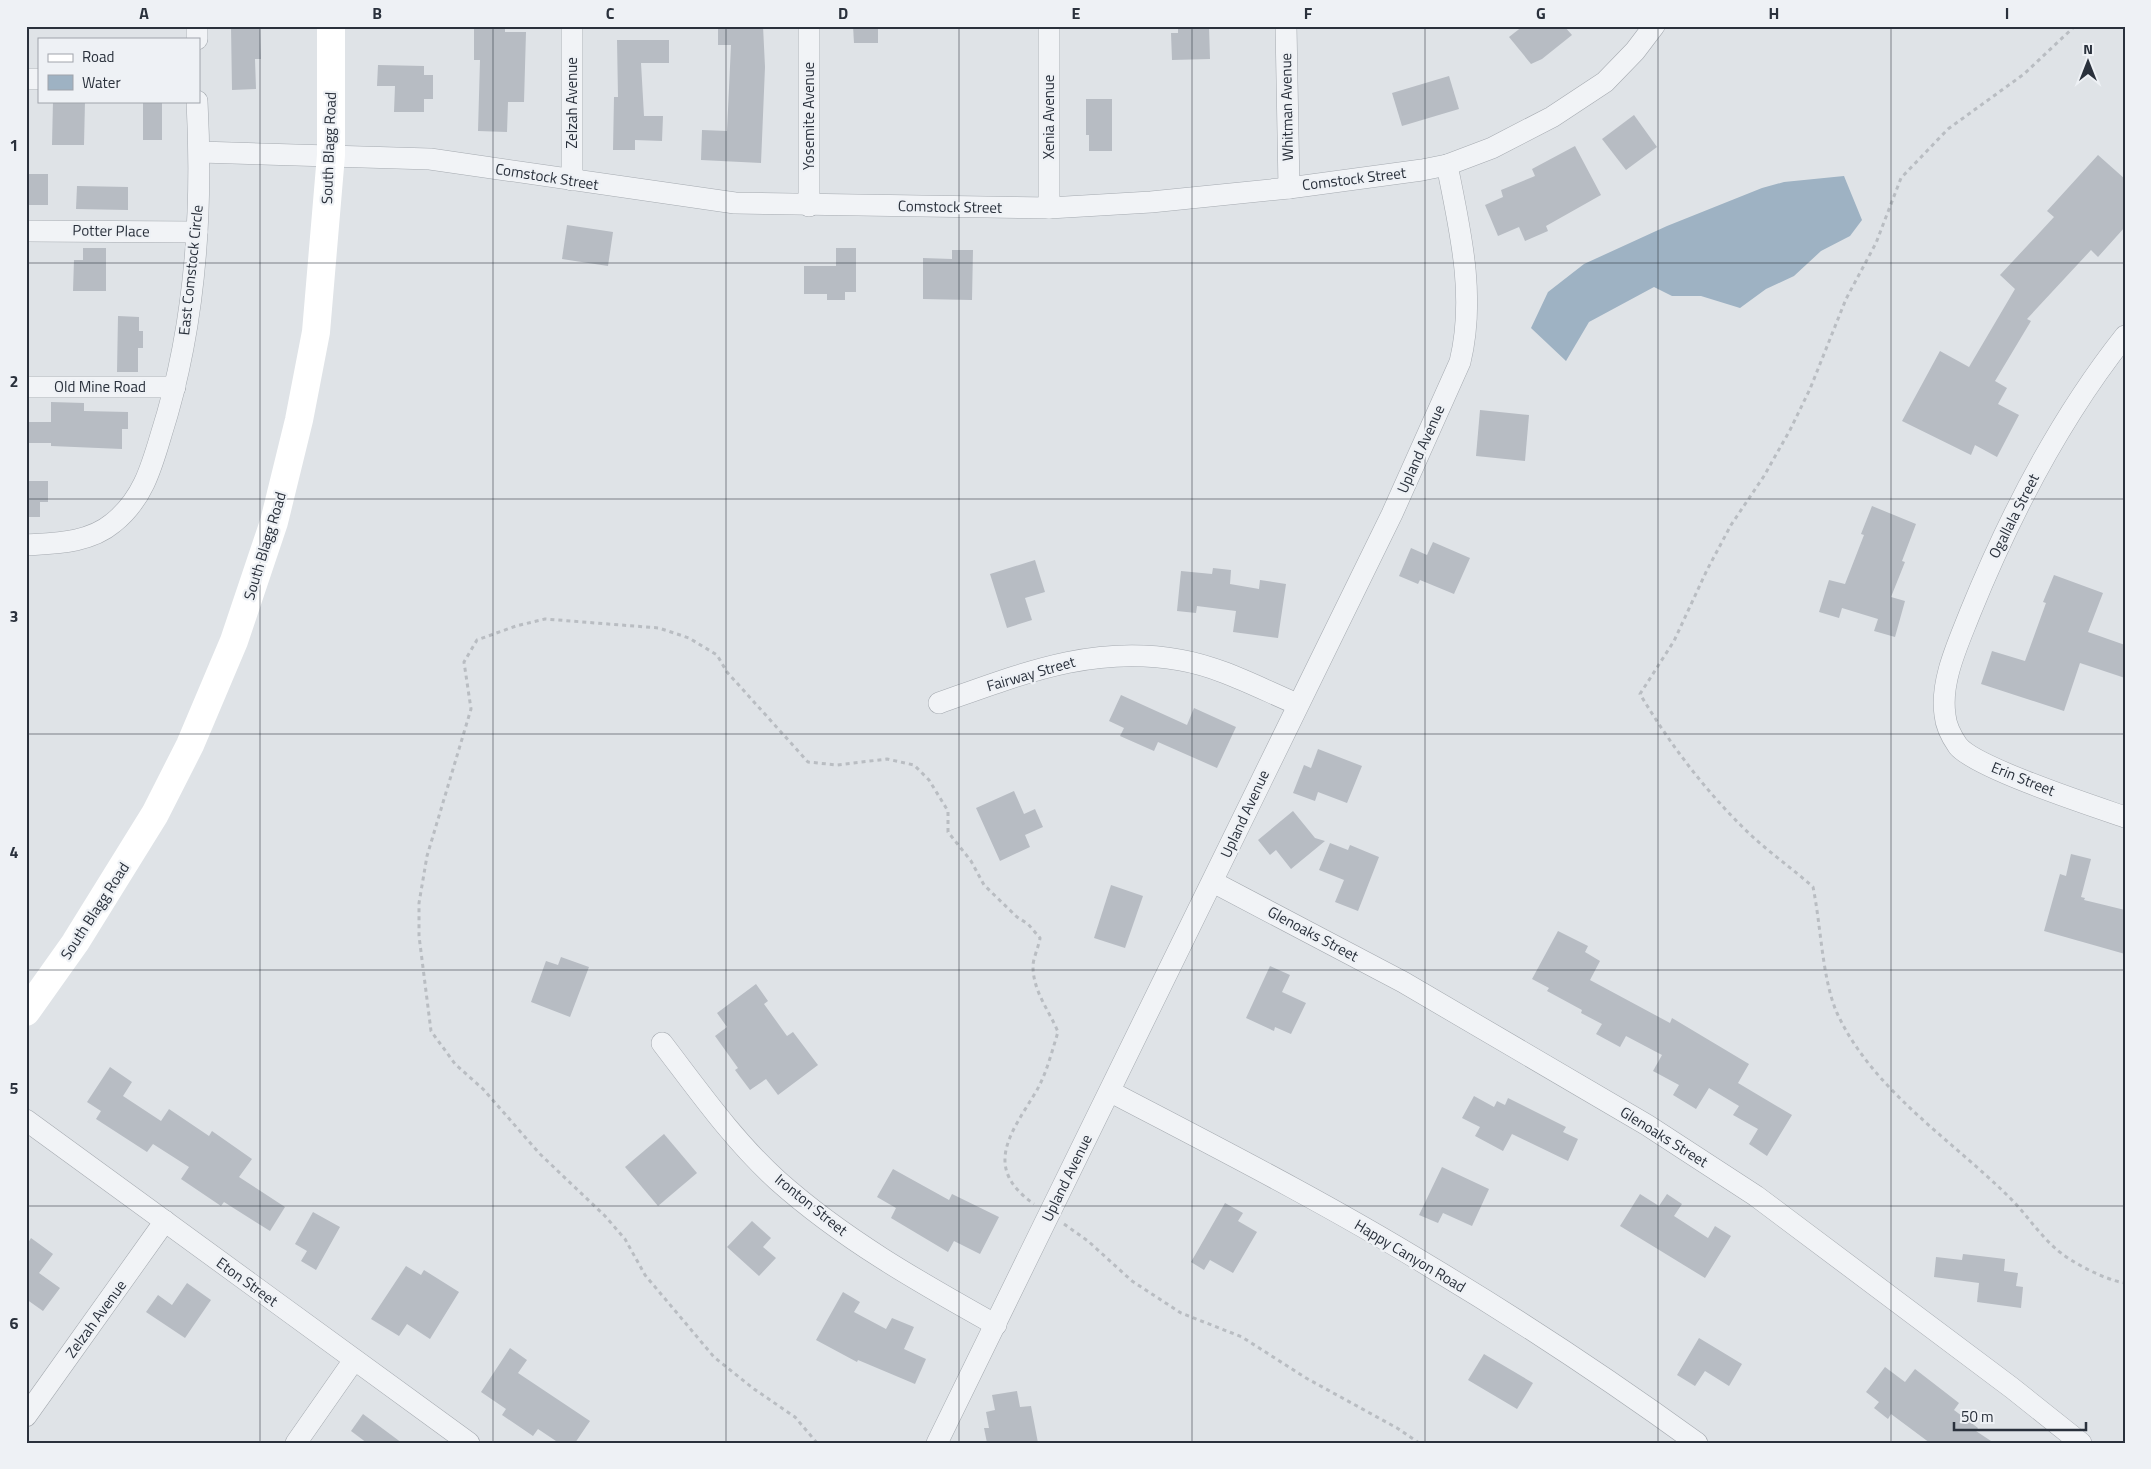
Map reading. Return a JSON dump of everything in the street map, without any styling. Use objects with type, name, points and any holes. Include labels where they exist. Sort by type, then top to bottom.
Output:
[{"type":"main road","name":"South Blagg Road","points":[[26,1012],[75,943],[156,814],[190,745],[234,641],[274,522],[299,420],[316,332],[331,155],[331,26]]},
{"type":"street","name":"Zelzah Avenue","points":[[572,26],[572,180]]},
{"type":"street","name":"Yosemite Avenue","points":[[809,26],[809,206]]},
{"type":"street","name":"Xenia Avenue","points":[[1049,26],[1049,208]]},
{"type":"street","name":"Whitman Avenue","points":[[1286,26],[1289,188]]},
{"type":"street","name":"Comstock Street","points":[[200,152],[430,159],[735,203],[809,206],[1049,208],[1151,202],[1289,188],[1447,165],[1492,148],[1552,118],[1605,82],[1636,51],[1654,26]]},
{"type":"street","name":"East Comstock Circle","points":[[26,545],[74,542],[112,524],[134,503],[148,479],[175,387],[190,308],[197,232],[200,152],[197,102]]},
{"type":"street","name":"Upland Avenue","points":[[937,1443],[996,1325],[1042,1209],[1111,1092],[1297,704],[1392,514],[1460,362],[1466,338],[1467,275],[1461,231],[1447,165]]},
{"type":"street","name":"Potter Place","points":[[26,231],[197,232]]},
{"type":"street","name":"Ogallala Street","points":[[1944,714],[1947,682],[1957,646],[1994,552],[2031,481],[2076,407],[2125,336]]},
{"type":"street","name":"Old Mine Road","points":[[26,387],[175,387]]},
{"type":"street","name":"Fairway Street","points":[[939,703],[1022,674],[1076,659],[1120,655],[1180,660],[1220,671],[1297,704]]},
{"type":"street","name":"Erin Street","points":[[1944,714],[1948,730],[1960,748],[1986,764],[2125,817]]},
{"type":"street","name":"Glenoaks Street","points":[[1213,882],[1403,982],[1656,1131],[1764,1202],[2012,1388],[2081,1443]]},
{"type":"street","name":"Ironton Street","points":[[662,1043],[724,1123],[776,1179],[835,1228],[927,1286],[996,1325]]},
{"type":"street","name":"Happy Canyon Road","points":[[1111,1092],[1292,1187],[1429,1266],[1624,1390],[1697,1443]]},
{"type":"street","name":"Eton Street","points":[[26,1120],[469,1443]]},
{"type":"street","name":"Zelzah Avenue","points":[[26,1416],[165,1221]]},
{"type":"street","points":[[296,1443],[354,1360]]},
{"type":"path","points":[[2075,26],[2024,74],[1948,129],[1901,178],[1876,243],[1846,299],[1810,389],[1790,430],[1764,476],[1731,525],[1674,641],[1640,694],[1672,744],[1726,811],[1813,887],[1829,981],[1837,1012],[1865,1060],[1888,1086],[2008,1196],[2056,1249],[2108,1281],[2125,1283]]},
{"type":"path","points":[[817,1443],[795,1417],[754,1389],[714,1357],[645,1275],[624,1239],[605,1216],[540,1154],[484,1089],[455,1064],[431,1031],[419,936],[419,903],[434,829],[471,709],[464,662],[477,640],[545,618],[659,628],[689,638],[717,654],[727,672],[808,762],[838,765],[888,759],[914,765],[929,780],[948,811],[948,832],[971,861],[984,886],[1017,917],[1028,924],[1040,938],[1032,966],[1041,1003],[1052,1017],[1058,1032],[1038,1088],[1022,1112],[1007,1143],[1004,1162],[1011,1184],[1042,1209],[1088,1241],[1132,1281],[1182,1313],[1242,1337],[1306,1378],[1389,1423],[1419,1443]]},
{"type":"water","points":[[1844,176],[1862,220],[1850,236],[1821,251],[1794,276],[1766,289],[1740,308],[1701,296],[1672,296],[1654,287],[1589,322],[1566,361],[1531,328],[1548,292],[1584,264],[1667,226],[1762,188],[1784,182]]},
{"type":"building","points":[[231,26],[260,26],[261,59],[255,59],[256,89],[232,90]]},
{"type":"building","points":[[474,26],[505,26],[505,32],[526,32],[524,102],[508,102],[507,132],[478,131],[480,60],[474,60]]},
{"type":"building","points":[[718,26],[763,26],[765,67],[761,163],[701,160],[702,130],[727,131],[731,45],[718,45]]},
{"type":"building","points":[[853,26],[878,26],[878,43],[854,43]]},
{"type":"building","points":[[1178,26],[1209,26],[1210,59],[1172,60],[1171,33],[1178,33]]},
{"type":"building","points":[[1523,26],[1564,26],[1572,35],[1542,59],[1531,64],[1509,37]]},
{"type":"building","points":[[617,40],[669,40],[669,63],[641,63],[644,116],[663,116],[662,141],[635,140],[635,150],[613,150],[614,97],[618,97]]},
{"type":"building","points":[[378,65],[424,66],[424,75],[433,75],[433,99],[424,99],[424,112],[394,112],[395,86],[377,86]]},
{"type":"building","points":[[1449,76],[1459,109],[1402,126],[1392,93]]},
{"type":"building","points":[[1086,99],[1112,99],[1112,151],[1089,151],[1089,135],[1086,135]]},
{"type":"building","points":[[53,102],[85,102],[84,145],[52,145]]},
{"type":"building","points":[[143,102],[162,102],[162,140],[143,140]]},
{"type":"building","points":[[1634,115],[1657,147],[1626,170],[1602,139]]},
{"type":"building","points":[[1575,146],[1601,195],[1546,226],[1548,231],[1525,241],[1519,227],[1498,236],[1485,205],[1503,197],[1501,190],[1535,176],[1532,169]]},
{"type":"building","points":[[2098,155],[2125,179],[2125,227],[2098,257],[2091,250],[2027,319],[2031,321],[1995,381],[2007,388],[1998,404],[2019,415],[1997,457],[1975,445],[1971,455],[1902,421],[1940,351],[1969,367],[2015,289],[2000,275],[2054,217],[2047,211]]},
{"type":"building","points":[[26,174],[48,174],[48,205],[26,205]]},
{"type":"building","points":[[77,186],[128,187],[128,210],[76,209]]},
{"type":"building","points":[[567,225],[613,232],[608,266],[562,259]]},
{"type":"building","points":[[83,248],[106,248],[106,291],[73,291],[74,260],[83,260]]},
{"type":"building","points":[[836,248],[856,248],[856,292],[845,292],[845,300],[827,300],[827,294],[804,294],[804,266],[836,266]]},
{"type":"building","points":[[952,250],[973,250],[972,300],[923,299],[923,258],[952,259]]},
{"type":"building","points":[[118,316],[139,317],[139,331],[143,331],[143,348],[138,348],[138,372],[117,372]]},
{"type":"building","points":[[51,402],[84,403],[84,411],[128,412],[128,429],[122,429],[122,449],[51,446],[51,443],[26,443],[26,422],[51,422]]},
{"type":"building","points":[[1480,410],[1529,415],[1525,461],[1476,456]]},
{"type":"building","points":[[26,481],[48,481],[48,502],[40,502],[40,517],[26,517]]},
{"type":"building","points":[[1872,506],[1916,524],[1902,561],[1905,562],[1891,597],[1905,601],[1895,637],[1874,631],[1878,619],[1842,608],[1839,618],[1819,612],[1829,580],[1845,584],[1864,535],[1861,534]]},
{"type":"building","points":[[1433,542],[1470,558],[1454,594],[1420,580],[1418,584],[1399,576],[1411,548],[1427,555]]},
{"type":"building","points":[[1035,560],[1045,592],[1025,598],[1032,620],[1007,628],[990,574]]},
{"type":"building","points":[[1213,568],[1231,570],[1230,584],[1259,589],[1260,580],[1286,584],[1278,638],[1233,632],[1236,611],[1197,606],[1196,613],[1177,611],[1181,571],[1212,574]]},
{"type":"building","points":[[2054,575],[2103,593],[2088,632],[2125,645],[2125,678],[2080,663],[2064,711],[1981,684],[1992,651],[2025,661],[2046,603],[2043,602]]},
{"type":"building","points":[[1121,695],[1187,725],[1194,708],[1236,727],[1217,768],[1158,742],[1154,751],[1120,736],[1124,728],[1109,721]]},
{"type":"building","points":[[1318,749],[1362,766],[1347,803],[1318,792],[1315,801],[1293,793],[1304,765],[1311,768]]},
{"type":"building","points":[[1014,791],[1024,814],[1035,809],[1043,827],[1025,835],[1030,847],[1000,861],[976,808]]},
{"type":"building","points":[[1293,811],[1315,838],[1325,841],[1291,869],[1276,850],[1270,855],[1258,840]]},
{"type":"building","points":[[1330,843],[1348,850],[1350,845],[1379,857],[1358,911],[1335,902],[1344,880],[1319,870]]},
{"type":"building","points":[[2071,854],[2091,859],[2081,897],[2085,898],[2084,900],[2125,910],[2125,954],[2044,931],[2060,874],[2066,876]]},
{"type":"building","points":[[1111,885],[1143,896],[1125,948],[1094,938]]},
{"type":"building","points":[[1558,931],[1588,946],[1585,952],[1600,961],[1590,980],[1670,1023],[1672,1018],[1749,1064],[1738,1083],[1792,1115],[1767,1156],[1749,1144],[1758,1129],[1733,1115],[1739,1106],[1709,1088],[1696,1109],[1673,1095],[1679,1085],[1653,1071],[1662,1055],[1626,1036],[1620,1047],[1596,1034],[1602,1024],[1581,1013],[1582,1010],[1547,991],[1549,988],[1532,979]]},
{"type":"building","points":[[561,957],[589,967],[570,1017],[531,1002],[546,961],[558,965]]},
{"type":"building","points":[[1270,966],[1290,975],[1282,992],[1306,1003],[1291,1034],[1275,1027],[1274,1031],[1246,1018]]},
{"type":"building","points":[[756,984],[768,1001],[764,1004],[787,1036],[793,1032],[818,1065],[778,1095],[766,1079],[750,1090],[735,1070],[738,1068],[715,1036],[727,1027],[717,1013]]},
{"type":"building","points":[[110,1067],[132,1082],[123,1096],[161,1121],[169,1109],[209,1136],[212,1131],[252,1159],[239,1177],[285,1207],[270,1231],[224,1202],[221,1206],[181,1179],[189,1167],[153,1144],[147,1152],[96,1119],[101,1111],[87,1102]]},
{"type":"building","points":[[1474,1096],[1494,1107],[1497,1101],[1505,1105],[1508,1098],[1566,1127],[1563,1132],[1578,1139],[1568,1161],[1512,1134],[1503,1151],[1475,1136],[1480,1127],[1462,1118]]},
{"type":"building","points":[[664,1134],[697,1173],[658,1206],[625,1167]]},
{"type":"building","points":[[1442,1167],[1489,1189],[1472,1226],[1443,1213],[1438,1223],[1419,1215]]},
{"type":"building","points":[[893,1169],[949,1200],[952,1194],[999,1217],[980,1254],[954,1241],[948,1252],[891,1218],[896,1208],[877,1197]]},
{"type":"building","points":[[1640,1194],[1659,1206],[1667,1194],[1682,1204],[1674,1216],[1708,1238],[1715,1226],[1731,1236],[1705,1278],[1620,1226]]},
{"type":"building","points":[[1225,1203],[1243,1213],[1238,1221],[1257,1232],[1233,1273],[1210,1260],[1204,1270],[1191,1262]]},
{"type":"building","points":[[313,1212],[340,1227],[316,1270],[301,1261],[307,1251],[295,1244]]},
{"type":"building","points":[[752,1221],[771,1238],[763,1247],[776,1258],[759,1276],[727,1247]]},
{"type":"building","points":[[31,1238],[53,1254],[39,1273],[60,1288],[43,1311],[26,1299],[26,1246]]},
{"type":"building","points":[[1963,1254],[2005,1259],[2004,1271],[2018,1273],[2016,1286],[2023,1287],[2021,1308],[1977,1302],[1979,1283],[1934,1277],[1936,1257],[1962,1260]]},
{"type":"building","points":[[406,1266],[421,1275],[424,1270],[459,1292],[430,1339],[407,1324],[399,1336],[371,1319]]},
{"type":"building","points":[[187,1283],[211,1300],[185,1338],[146,1312],[158,1295],[172,1305]]},
{"type":"building","points":[[843,1292],[860,1302],[854,1312],[886,1329],[892,1318],[914,1327],[904,1349],[926,1359],[915,1384],[858,1360],[857,1362],[816,1340]]},
{"type":"building","points":[[1699,1338],[1742,1364],[1729,1386],[1705,1371],[1695,1386],[1677,1375]]},
{"type":"building","points":[[510,1348],[527,1360],[518,1373],[590,1421],[575,1443],[559,1443],[538,1429],[533,1436],[502,1415],[506,1409],[481,1392]]},
{"type":"building","points":[[1484,1354],[1533,1383],[1517,1409],[1468,1380]]},
{"type":"building","points":[[1885,1367],[1905,1382],[1915,1369],[1959,1403],[1954,1410],[1978,1428],[1976,1431],[1994,1443],[1930,1443],[1891,1414],[1888,1419],[1874,1408],[1879,1402],[1866,1392]]},
{"type":"building","points":[[1017,1391],[1020,1407],[1031,1406],[1038,1443],[987,1443],[984,1428],[989,1428],[986,1412],[995,1410],[992,1395]]},
{"type":"building","points":[[363,1414],[402,1443],[367,1443],[351,1431]]}]
